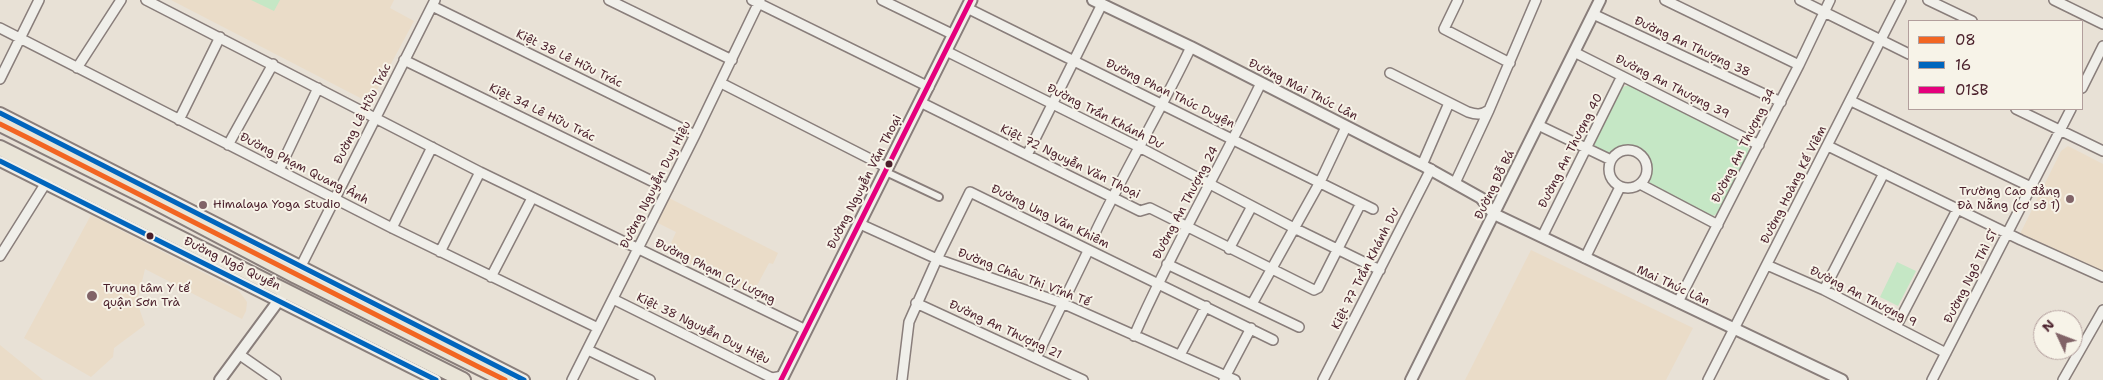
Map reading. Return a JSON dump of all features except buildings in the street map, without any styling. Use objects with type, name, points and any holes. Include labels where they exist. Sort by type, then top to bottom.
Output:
[{"type":"highway","name":"Đường Ngô Quyền","points":[[0,124],[298,271],[505,380]]},
{"type":"highway","name":"Đường Ngô Quyền","points":[[0,148],[48,179],[282,296],[463,380]]},
{"type":"highway","points":[[282,296],[298,271]]},
{"type":"main road","name":"Đường Nguyễn Văn Thoại","points":[[782,379],[969,4]]},
{"type":"street","points":[[0,79],[39,0]]},
{"type":"street","points":[[77,68],[121,0]]},
{"type":"street","name":"Đường Phạm Cự Lượng","points":[[146,0],[480,172],[806,330]]},
{"type":"street","points":[[609,0],[732,60]]},
{"type":"street","points":[[882,0],[954,35]]},
{"type":"street","points":[[1458,0],[1444,29],[1510,63]]},
{"type":"street","points":[[1455,183],[1510,63],[1536,0]]},
{"type":"street","name":"Đường Đỗ Bá","points":[[1411,380],[1600,0]]},
{"type":"street","points":[[1665,0],[1800,65]]},
{"type":"street","points":[[1800,0],[1908,53]]},
{"type":"street","name":"Đường An Thượng 34","points":[[1678,302],[1800,65],[1830,0]]},
{"type":"street","name":"Đường Hoàng Kế Viêm","points":[[1708,380],[1901,0]]},
{"type":"street","points":[[1928,0],[1970,20]]},
{"type":"street","points":[[2054,0],[2103,24]]},
{"type":"street","points":[[757,1],[929,87]]},
{"type":"street","name":"Đường Nguyễn Duy Hiệu","points":[[572,380],[721,83],[757,1]]},
{"type":"street","points":[[1027,155],[1074,61],[1098,2]]},
{"type":"street","name":"Đường Mai Thúc Lân","points":[[1098,2],[1191,47],[1426,167],[1481,198],[1494,214]]},
{"type":"street","name":"Đường Lê Hữu Trác","points":[[298,271],[433,3]]},
{"type":"street","name":"Kiệt 38 Lê Hữu Trác","points":[[433,3],[695,135]]},
{"type":"street","name":"Đường Phan Thúc Duyện","points":[[969,4],[1074,61],[1373,210]]},
{"type":"street","name":"Đường An Thượng 38","points":[[1593,14],[1780,102]]},
{"type":"street","name":"Đường Phạm Quang Ảnh","points":[[0,28],[392,228],[598,328]]},
{"type":"street","points":[[179,120],[220,37]]},
{"type":"street","points":[[2084,76],[2103,46]]},
{"type":"street","points":[[1094,233],[1163,105],[1191,47]]},
{"type":"street","name":"Đường Trần Khánh Dư","points":[[946,52],[1139,147],[1209,185],[1380,270]]},
{"type":"street","name":"Đường An Thượng 39","points":[[1574,52],[1759,144]]},
{"type":"street","name":"Kiệt 34 Lê Hữu Trác","points":[[404,60],[668,188]]},
{"type":"street","points":[[228,145],[273,64]]},
{"type":"street","points":[[1390,73],[1477,115],[1489,110]]},
{"type":"street","name":"Đường An Thượng 40","points":[[1542,237],[1622,76]]},
{"type":"street","points":[[721,83],[939,197]]},
{"type":"street","name":"Đường An Thượng 24","points":[[1134,336],[1157,283],[1234,140],[1261,83]]},
{"type":"street","points":[[279,170],[318,88]]},
{"type":"street","points":[[1851,101],[2031,187]]},
{"type":"street","name":"Kiệt 72 Nguyễn Văn Thoại","points":[[920,102],[1140,211],[1150,208],[1186,228],[1314,290],[1316,290],[1338,250]]},
{"type":"street","name":"Kiệt 77 Trần Khánh Dư","points":[[1323,380],[1380,270],[1426,167],[1449,103]]},
{"type":"street","points":[[2018,110],[2103,151]]},
{"type":"street","name":"Đường Ngô Thì Sĩ","points":[[1932,380],[2070,110]]},
{"type":"street","name":"Đường Ngô Quyền","points":[[0,113],[298,271],[524,380]]},
{"type":"street","points":[[1538,125],[1612,160]]},
{"type":"street","points":[[1252,304],[1320,182],[1346,127]]},
{"type":"street","points":[[1828,146],[1958,208],[2007,234],[2103,277]]},
{"type":"street","points":[[392,228],[432,147]]},
{"type":"street","points":[[1626,150],[1638,153],[1643,157],[1647,168],[1644,180],[1640,184],[1630,188],[1620,186],[1611,178],[1609,166],[1620,152],[1626,150]]},
{"type":"street","name":"Đường Ngô Quyền","points":[[0,161],[48,179]]},
{"type":"street","points":[[440,252],[480,172]]},
{"type":"street","points":[[1824,290],[1884,173]]},
{"type":"street","points":[[0,256],[48,179]]},
{"type":"street","points":[[1640,184],[1718,225]]},
{"type":"street","points":[[1585,258],[1620,186]]},
{"type":"street","name":"Đường Ung Văn Khiêm","points":[[902,380],[909,322],[937,258],[970,192],[1273,340]]},
{"type":"street","points":[[491,276],[532,198]]},
{"type":"street","points":[[1338,250],[1361,203]]},
{"type":"street","points":[[1229,248],[1252,206]]},
{"type":"street","points":[[1896,327],[1958,208]]},
{"type":"street","name":"Mai Thúc Lân","points":[[1494,214],[1842,380]]},
{"type":"street","name":"Đường Châu Thị Vĩnh Tế","points":[[860,224],[937,258],[1062,303],[1180,355],[1224,378],[1235,380]]},
{"type":"street","points":[[1036,358],[1088,251]]},
{"type":"street","points":[[1167,264],[1299,327]]},
{"type":"street","name":"Đường An Thượng 9","points":[[1767,265],[1824,290],[1946,353]]},
{"type":"street","points":[[220,380],[282,296]]},
{"type":"street","name":"Đường Ngô Quyền","points":[[282,296],[436,380]]},
{"type":"street","name":"Kiệt 38 Nguyễn Duy Hiệu","points":[[613,299],[772,378],[782,379]]},
{"type":"street","name":"Đường An Thượng 21","points":[[916,303],[1083,380]]},
{"type":"street","points":[[1180,355],[1206,306]]},
{"type":"street","points":[[2063,380],[2103,310]]},
{"type":"street","points":[[1224,378],[1251,328]]},
{"type":"street","points":[[588,350],[650,380]]},
{"type":"street","points":[[240,355],[276,380]]},
{"type":"shaded area","points":[[171,0],[394,0],[390,8],[414,21],[370,103]]},
{"type":"shaded area","name":"Trường Cao đẳng Đà Nẵng (cơ sở 1)","points":[[2068,146],[2103,164],[2103,273],[2020,234],[2061,151]]},
{"type":"shaded area","points":[[667,197],[778,253],[773,264],[769,263],[752,295],[667,252],[676,232],[654,221]]},
{"type":"shaded area","name":"Trung tâm Y tế quận Sơn Trà","points":[[91,215],[239,291],[247,302],[246,311],[242,319],[145,269],[137,302],[145,325],[114,348],[113,357],[91,377],[24,338]]},
{"type":"shaded area","points":[[1531,250],[1693,328],[1666,380],[1465,380]]},
{"type":"shaded area","points":[[0,345],[43,380],[0,380]]},
{"type":"green space","points":[[251,0],[280,0],[274,11]]},
{"type":"green space","points":[[1631,84],[1748,145],[1749,152],[1718,213],[1713,216],[1649,187],[1650,163],[1647,156],[1640,149],[1631,146],[1607,153],[1596,148],[1593,143],[1623,87]]},
{"type":"green space","points":[[1897,262],[1916,271],[1898,306],[1880,297]]},
{"type":"transit line","name":"01SB","points":[[781,380],[971,0]]},
{"type":"transit line","name":"16","points":[[0,113],[524,380]]},
{"type":"transit line","name":"08","points":[[0,124],[505,380]]},
{"type":"transit line","name":"16","points":[[0,161],[436,380]]},
{"type":"place","name":"Trường Cao đẳng Đà Nẵng (cơ sở 1)","points":[[2070,199]]},
{"type":"place","name":"Himalaya Yoga Studio","points":[[203,205]]},
{"type":"place","name":"Trung tâm Y tế quận Sơn Trà","points":[[92,296]]}]
